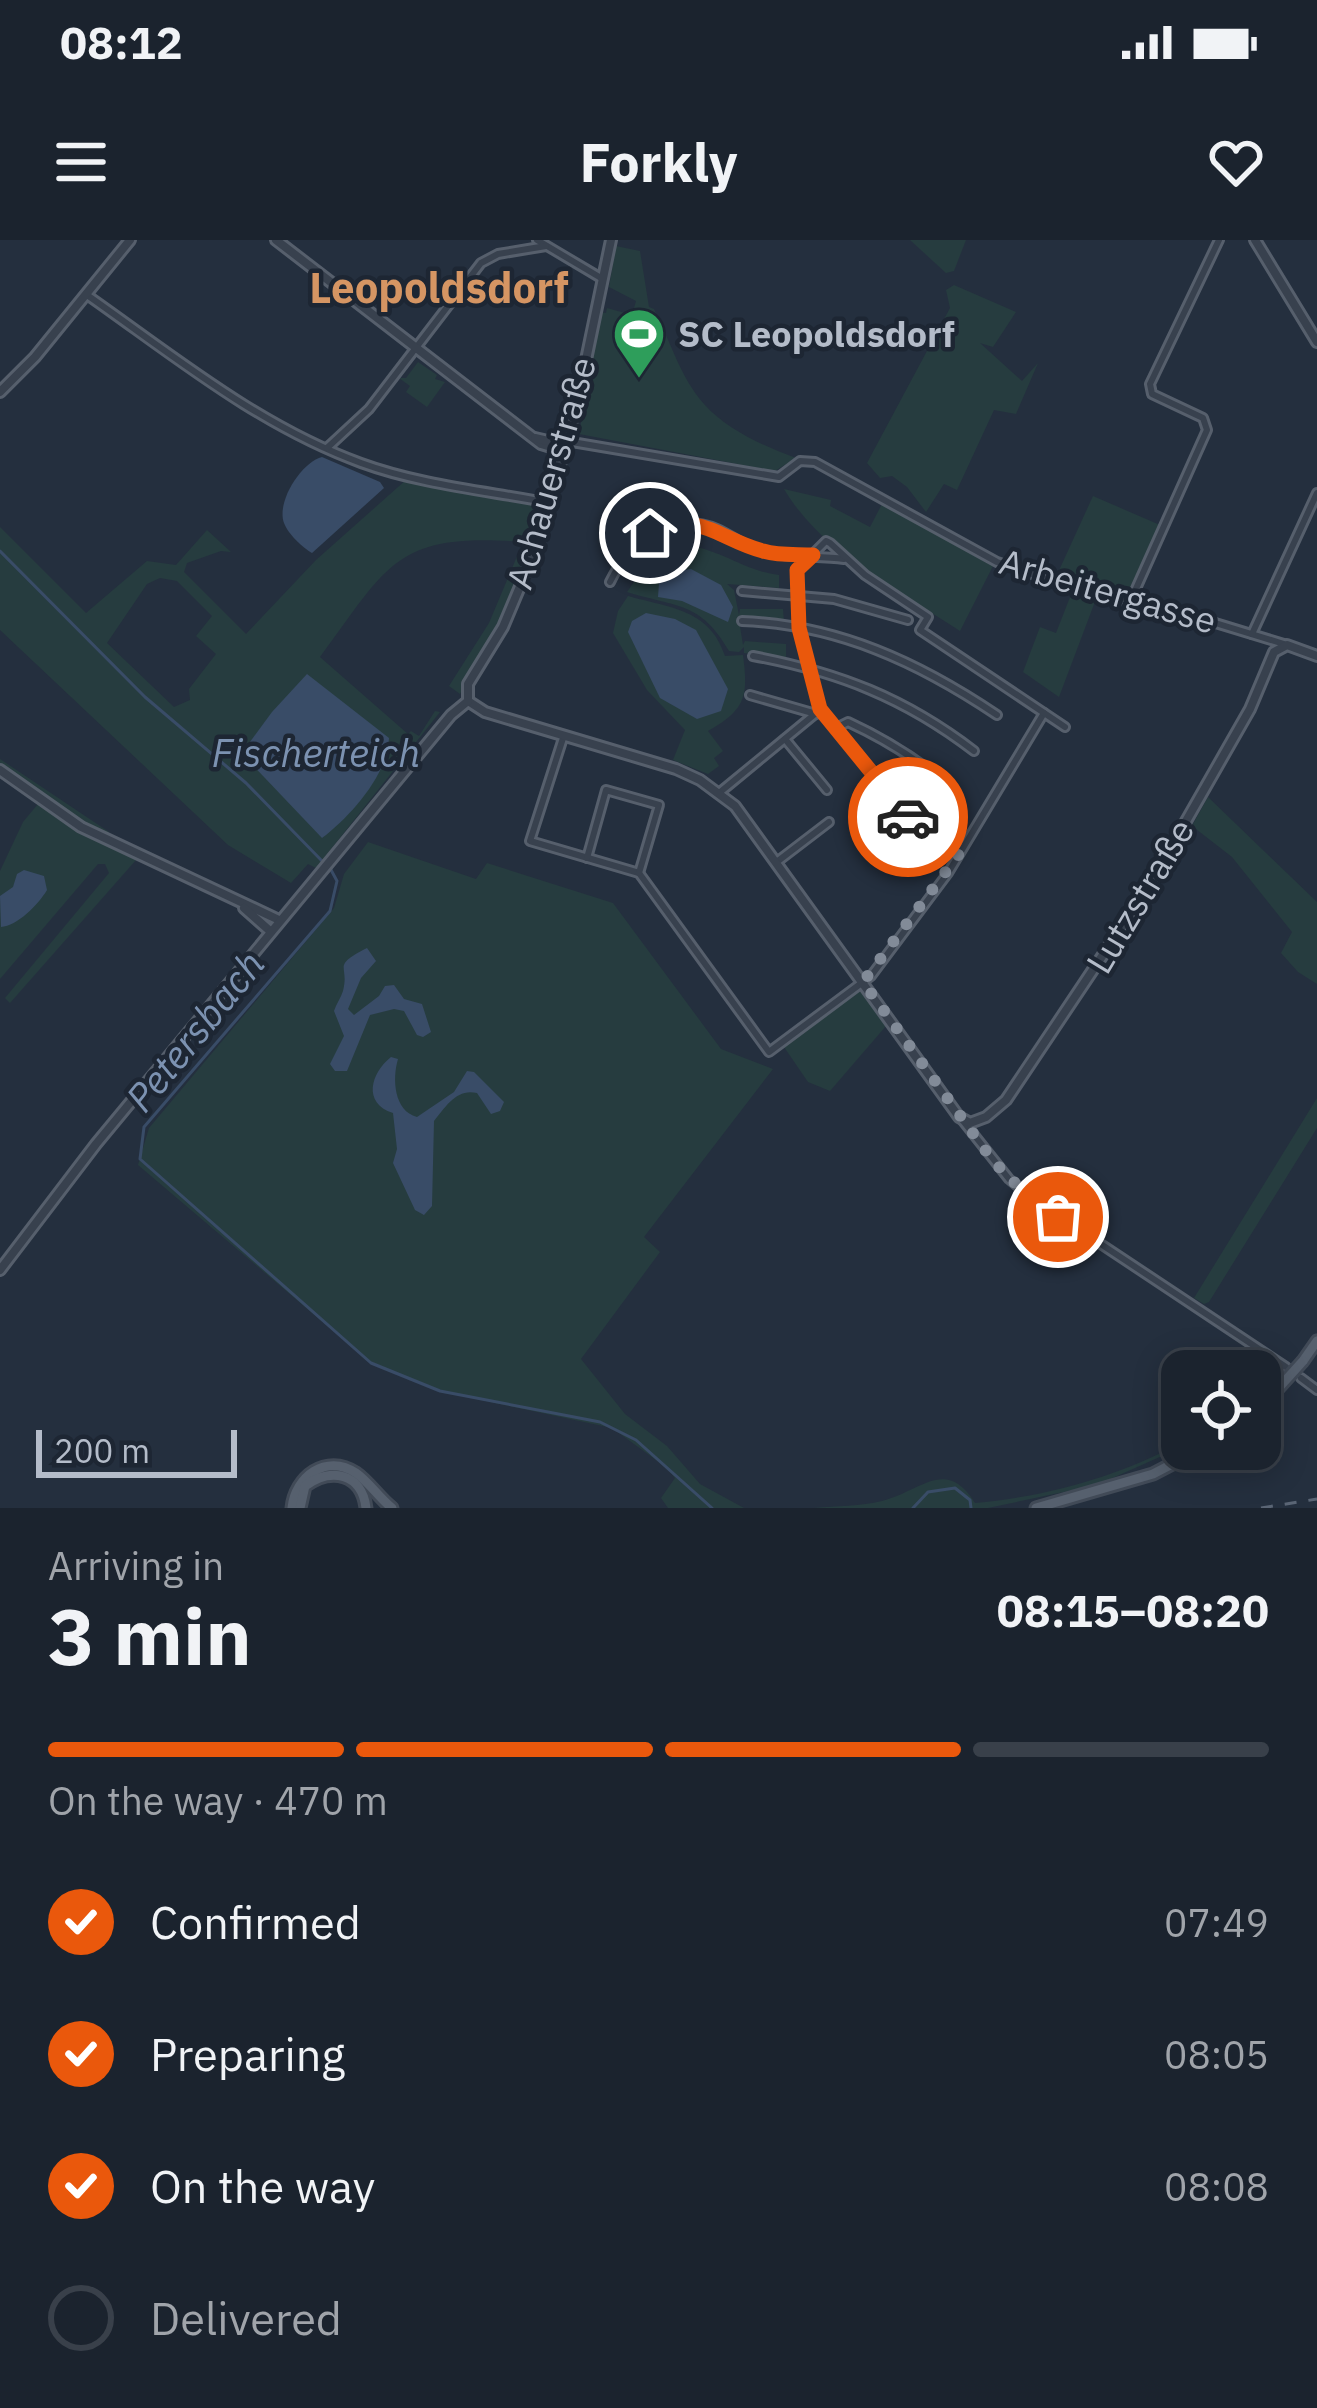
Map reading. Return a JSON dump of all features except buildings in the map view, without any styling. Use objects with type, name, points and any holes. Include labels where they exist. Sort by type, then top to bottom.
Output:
[{"type":"main road","points":[[1281,1385],[1317,1342]]},
{"type":"main road","points":[[296,1508],[299,1483],[329,1466],[356,1473],[392,1508]]},
{"type":"main road","points":[[1036,1508],[1161,1470]]},
{"type":"main road","points":[[296,1508],[305,1486],[316,1478],[339,1474],[362,1490],[366,1508]]},
{"type":"street","points":[[0,392],[130,240]]},
{"type":"street","points":[[276,240],[534,438],[565,446]]},
{"type":"street","points":[[537,240],[601,278]]},
{"type":"street","name":"Achauerstraße","points":[[279,920],[451,715],[468,701],[468,684],[515,603],[550,503],[610,240]]},
{"type":"street","points":[[1130,602],[1208,430],[1203,418],[1152,394],[1150,385],[1219,240]]},
{"type":"street","points":[[1252,240],[1317,342]]},
{"type":"street","points":[[505,241],[514,252]]},
{"type":"street","points":[[327,448],[369,409],[481,263],[526,244],[546,246]]},
{"type":"street","points":[[87,295],[274,424],[327,448],[388,472],[550,503]]},
{"type":"street","name":"Arbeitergasse","points":[[565,446],[779,477],[800,461],[814,462],[997,562],[1317,656]]},
{"type":"street","points":[[1252,634],[1317,494]]},
{"type":"street","points":[[610,582],[640,539],[677,524],[709,526],[760,551],[848,560]]},
{"type":"street","points":[[818,711],[799,628],[797,570],[826,541],[928,617],[920,630],[1065,728]]},
{"type":"street","points":[[742,591],[796,592],[908,620]]},
{"type":"street","points":[[742,621],[799,628],[884,650],[934,674],[997,715]]},
{"type":"street","name":"Lutzstraße","points":[[964,1121],[975,1122],[998,1109],[1070,1009],[1199,799],[1250,709],[1274,652],[1287,645]]},
{"type":"street","points":[[753,656],[809,666],[902,704],[974,752]]},
{"type":"street","points":[[750,695],[818,711],[921,831],[959,854]]},
{"type":"street","points":[[468,701],[485,712],[676,769],[735,806],[991,1158],[1033,1199],[1286,1367]]},
{"type":"street","points":[[719,793],[818,711]]},
{"type":"street","points":[[564,735],[530,842],[639,873],[770,1052],[863,982],[959,854],[1043,713]]},
{"type":"street","points":[[836,728],[848,722],[871,732],[952,788]]},
{"type":"street","points":[[785,740],[827,790]]},
{"type":"street","points":[[0,770],[81,827],[279,920],[0,1270]]},
{"type":"street","points":[[587,858],[606,790],[659,805],[639,873]]},
{"type":"street","points":[[778,861],[829,822]]},
{"type":"street","points":[[237,902],[270,931]]},
{"type":"street","points":[[1301,1378],[1317,1390]]},
{"type":"green space","points":[[910,240],[966,240],[954,271],[946,273]]},
{"type":"green space","name":"SC Leopoldsdorf","points":[[616,246],[640,251],[649,307],[704,404],[735,429],[796,458],[775,471],[579,434],[600,312],[606,313],[607,308],[632,315],[636,301],[609,287]]},
{"type":"green space","points":[[954,285],[1016,312],[993,347],[980,343],[1022,381],[1038,363],[1016,414],[994,410],[957,490],[944,484],[926,512],[907,487],[892,476],[880,478],[867,463],[950,308],[946,290]]},
{"type":"green space","points":[[418,362],[445,382],[427,407],[406,392],[410,386],[399,378],[406,378]]},
{"type":"green space","points":[[407,479],[542,506],[543,510],[504,611],[460,694],[449,686],[489,623],[523,542],[481,540],[421,549],[381,577],[320,657],[408,734],[419,736],[435,711],[440,712],[316,868],[308,864],[291,883],[228,845],[0,630],[0,527],[86,613],[147,561],[176,565],[207,530],[231,552],[187,563],[184,572],[246,634],[316,560]],"holes":[[[160,578],[177,581],[212,616],[196,636],[216,654],[189,689],[190,700],[174,707],[107,643],[147,584]]]},
{"type":"green space","points":[[784,489],[831,500],[830,506],[870,527],[882,504],[993,566],[960,631],[840,552]]},
{"type":"green space","points":[[1093,496],[1160,525],[1127,594],[1056,577]]},
{"type":"green space","points":[[685,546],[779,575],[779,588],[727,584],[734,590],[739,615],[740,609],[783,609],[784,622],[739,620],[743,645],[745,641],[786,644],[786,658],[744,653],[744,647],[729,651],[697,615],[627,592],[650,559]]},
{"type":"green space","points":[[1072,592],[1096,599],[1059,697],[1023,672],[1040,627],[1056,633]]},
{"type":"green space","points":[[628,596],[687,613],[709,628],[725,656],[743,655],[742,700],[731,715],[708,731],[723,751],[714,758],[719,766],[708,774],[673,760],[685,730],[647,690],[613,633],[618,611]]},
{"type":"green space","points":[[0,759],[109,832],[108,837],[79,822],[0,765]]},
{"type":"green space","points":[[1208,797],[1317,902],[1317,984],[1281,953],[1292,932],[1232,857],[1192,826]]},
{"type":"green space","points":[[38,804],[136,860],[10,1003],[5,998],[109,873],[105,864],[98,864],[0,979],[0,871],[23,822]]},
{"type":"green space","points":[[368,842],[476,879],[487,863],[613,903],[721,1049],[773,1069],[644,1237],[660,1252],[581,1359],[625,1414],[667,1446],[700,1484],[744,1508],[668,1508],[661,1498],[675,1478],[612,1428],[444,1392],[371,1363],[138,1165],[149,1128],[334,908],[344,874]]},
{"type":"green space","points":[[860,991],[886,1026],[830,1091],[808,1082],[784,1047]]},
{"type":"green space","points":[[1317,1098],[1317,1128],[1204,1304],[1194,1298]]},
{"type":"green space","points":[[1161,1456],[1097,1485],[988,1508],[814,1508],[882,1501],[943,1479],[964,1489],[975,1503],[1028,1496],[1108,1475]]},
{"type":"water","points":[[322,457],[384,488],[312,553],[289,532],[284,504],[306,466]]},
{"type":"water","points":[[691,569],[721,585],[733,607],[728,622],[682,601],[658,597],[659,583],[675,571]]},
{"type":"water","points":[[646,613],[675,619],[696,630],[728,689],[721,711],[697,719],[660,698],[628,632],[632,621]]},
{"type":"water","name":"Fischerteich","points":[[307,674],[389,738],[382,766],[366,793],[322,838],[245,757],[244,750]]},
{"type":"water","points":[[24,870],[44,876],[47,890],[27,914],[1,927],[0,896]]},
{"type":"water","points":[[367,948],[376,961],[361,978],[348,1009],[354,1015],[385,986],[394,985],[404,999],[422,1004],[431,1032],[417,1035],[404,1011],[370,1015],[347,1071],[335,1071],[330,1064],[344,1036],[334,1011],[345,982],[344,966]]},
{"type":"water","points":[[391,1057],[398,1059],[395,1085],[409,1114],[417,1117],[454,1092],[467,1071],[474,1072],[504,1102],[500,1111],[491,1114],[477,1093],[464,1093],[434,1121],[432,1206],[424,1215],[415,1210],[393,1163],[397,1149],[393,1113],[373,1095],[375,1079]]},
{"type":"waterway","name":"Petersbach","points":[[0,551],[145,697],[246,783],[323,862]]},
{"type":"waterway","name":"Petersbach","points":[[330,868],[337,881],[330,911],[144,1127],[140,1159],[371,1363],[440,1391],[600,1422],[636,1440],[712,1508]]},
{"type":"waterway","name":"Petersbach","points":[[913,1508],[928,1492],[955,1488],[970,1500],[971,1508]]},
{"type":"railway","points":[[1261,1508],[1317,1499]]},
{"type":"way so far","points":[[908,817],[921,831],[959,854],[863,982],[991,1158],[1058,1217]]},
{"type":"place","name":"SC Leopoldsdorf","points":[[639,380]]},
{"type":"district","name":"Leopoldsdorf","points":[[439,288]]},
{"type":"route","points":[[650,533],[677,524],[709,526],[760,551],[813,555],[797,570],[796,592],[799,628],[820,709],[908,817]]}]
